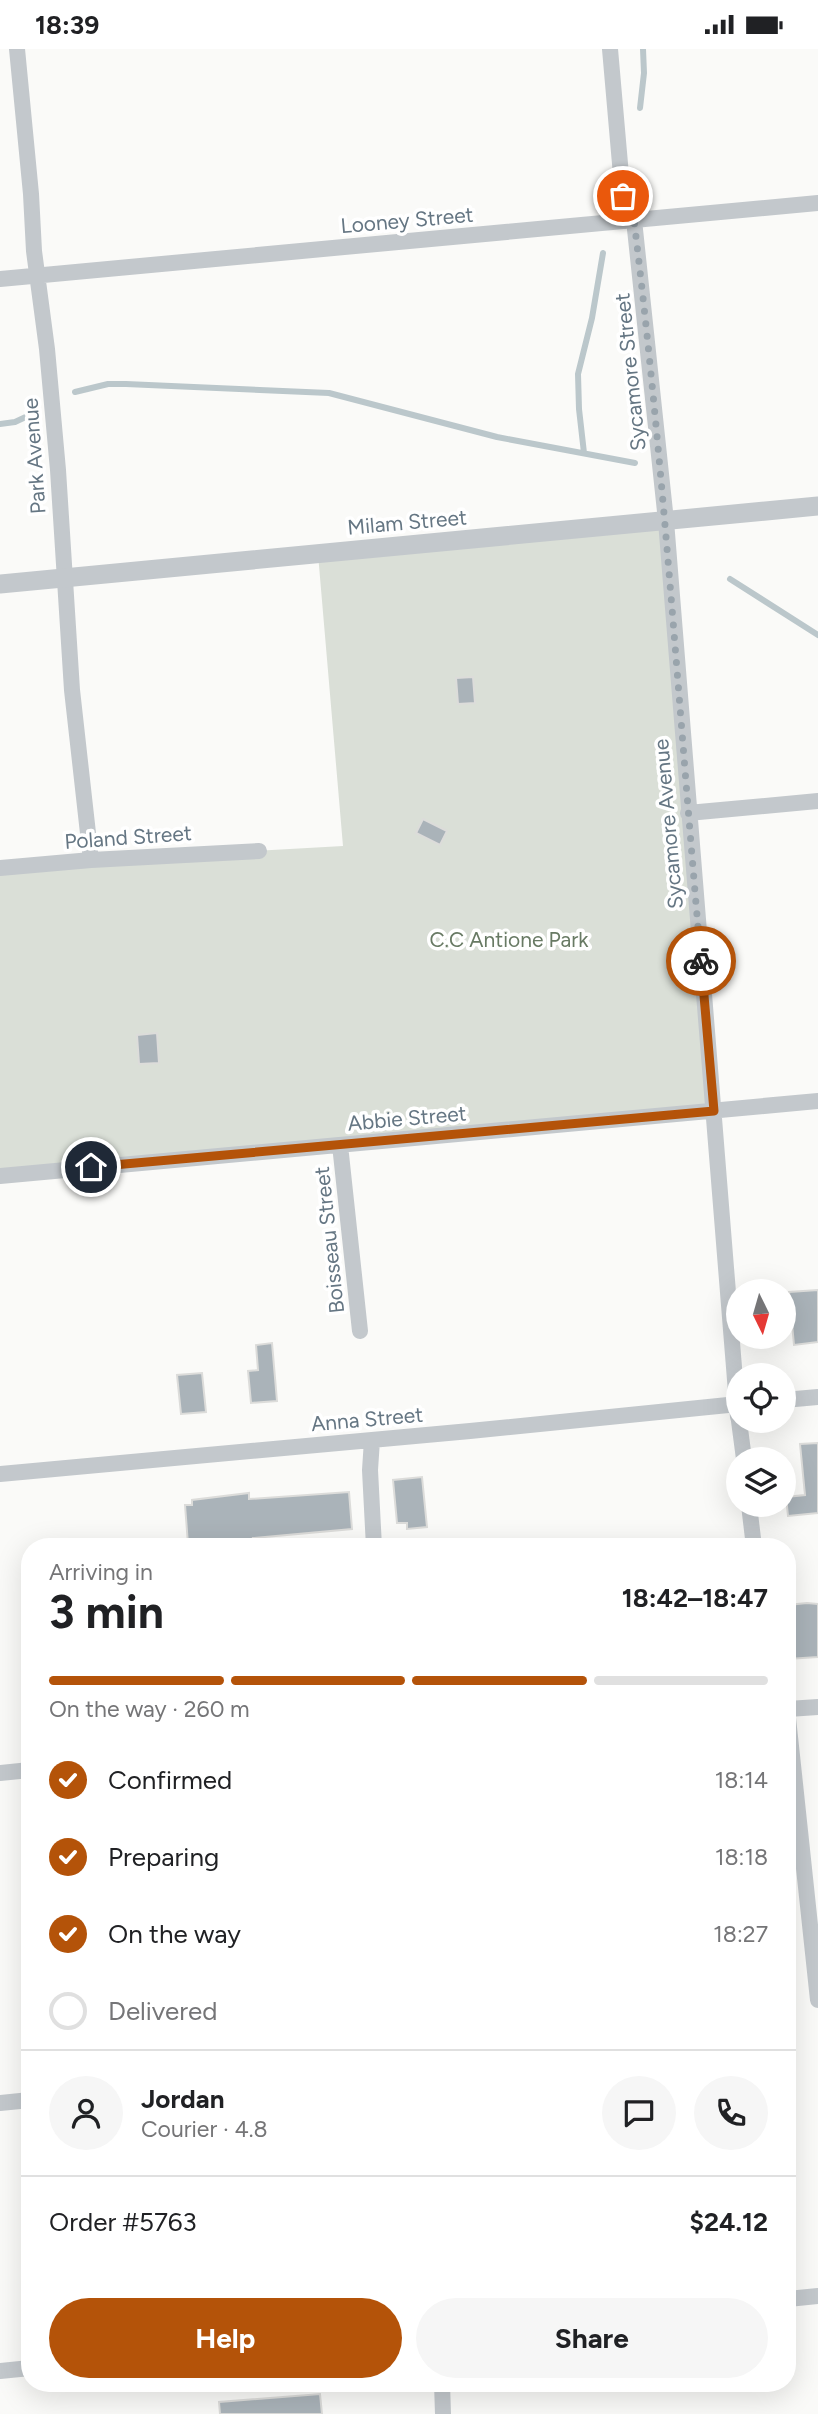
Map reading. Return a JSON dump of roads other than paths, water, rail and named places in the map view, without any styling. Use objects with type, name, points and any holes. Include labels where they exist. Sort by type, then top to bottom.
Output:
[{"type":"street","name":"Park Avenue","points":[[17,49],[36,275],[47,349],[54,429],[72,690],[91,860]]},
{"type":"street","name":"Sycamore Street","points":[[610,49],[666,521]]},
{"type":"street","name":"Looney Street","points":[[0,279],[818,204]]},
{"type":"street","name":"Milam Street","points":[[0,584],[818,506]]},
{"type":"street","name":"Sycamore Avenue","points":[[666,521],[734,1363]]},
{"type":"street","points":[[688,813],[818,801]]},
{"type":"street","name":"Poland Street","points":[[0,868],[258,851]]},
{"type":"street","name":"Abbie Street","points":[[0,1176],[818,1101]]},
{"type":"street","name":"Boisseau Street","points":[[340,1145],[360,1331]]},
{"type":"street","points":[[796,1399],[818,1397]]},
{"type":"street","name":"Anna Street","points":[[0,1474],[372,1440],[726,1412]]},
{"type":"street","points":[[372,1440],[370,1481],[373,1538]]},
{"type":"street","points":[[750,1517],[753,1538]]},
{"type":"street","points":[[796,1708],[818,1707]]},
{"type":"street","points":[[0,1770],[21,1770]]},
{"type":"street","points":[[796,1793],[818,2000]]},
{"type":"street","points":[[0,2103],[21,2101]]},
{"type":"street","points":[[796,2298],[818,2296]]},
{"type":"street","points":[[0,2371],[21,2369]]},
{"type":"street","points":[[442,2392],[443,2414]]},
{"type":"waterway","points":[[640,108],[644,73],[643,49]]},
{"type":"waterway","points":[[584,453],[578,374],[592,318],[603,253]]},
{"type":"waterway","points":[[75,392],[108,384],[126,384],[329,393],[497,437],[635,463]]},
{"type":"waterway","points":[[0,424],[15,422],[32,414]]},
{"type":"waterway","points":[[730,579],[818,635]]},
{"type":"park label","name":"C.C Antione Park","points":[[509,939]]}]
